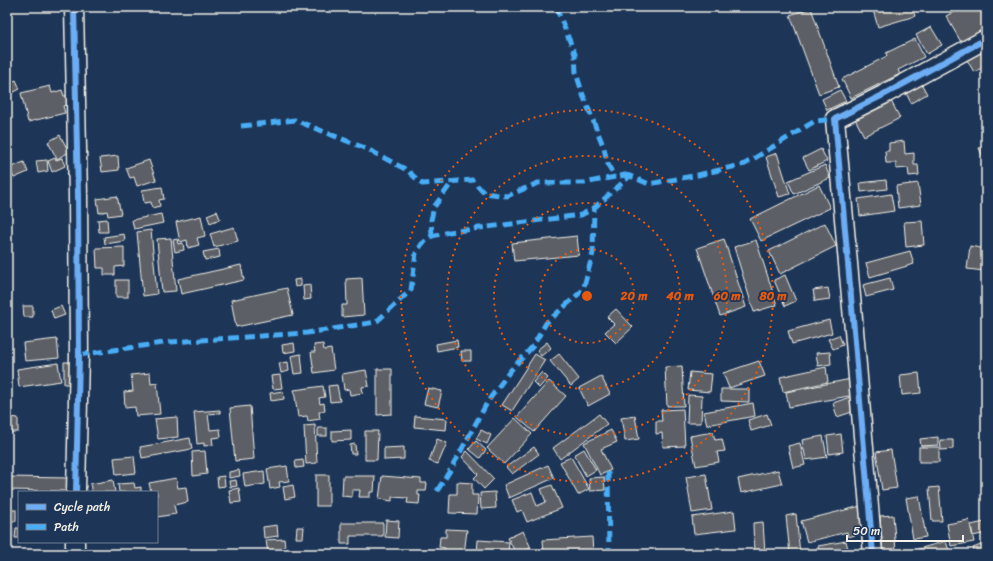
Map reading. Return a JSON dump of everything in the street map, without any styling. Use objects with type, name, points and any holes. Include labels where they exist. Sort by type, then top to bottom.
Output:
[{"type":"street","points":[[74,7],[78,196],[79,355],[76,491]]},
{"type":"street","points":[[873,554],[835,119],[883,95],[986,39]]},
{"type":"street","points":[[75,554],[76,543]]},
{"type":"building","points":[[883,7],[912,7],[915,16],[878,27],[873,10]]},
{"type":"building","points":[[917,7],[927,7],[918,10]]},
{"type":"building","points":[[963,7],[986,7],[986,28],[961,42],[946,16]]},
{"type":"building","points":[[811,8],[839,87],[819,94],[790,15]]},
{"type":"building","points":[[931,27],[942,45],[927,54],[916,35]]},
{"type":"building","points":[[915,39],[924,57],[898,70],[900,74],[851,98],[842,79],[887,56],[886,53]]},
{"type":"building","points":[[986,50],[986,66],[974,72],[967,60]]},
{"type":"building","points":[[16,80],[20,89],[10,94],[7,84]]},
{"type":"building","points":[[921,83],[927,94],[911,103],[905,91]]},
{"type":"building","points":[[50,86],[52,93],[62,90],[64,96],[70,95],[72,104],[63,106],[65,113],[28,122],[21,93]]},
{"type":"building","points":[[840,90],[846,101],[827,110],[822,99]]},
{"type":"building","points":[[890,99],[900,118],[864,136],[854,117]]},
{"type":"building","points":[[60,135],[69,152],[57,159],[48,142]]},
{"type":"building","points":[[904,141],[905,154],[914,153],[914,165],[918,165],[919,175],[909,176],[908,168],[896,169],[896,163],[886,163],[885,151],[889,151],[889,143]]},
{"type":"building","points":[[986,145],[986,164],[979,148]]},
{"type":"building","points":[[821,149],[827,161],[809,170],[803,158]]},
{"type":"building","points":[[777,153],[790,194],[779,197],[766,157]]},
{"type":"building","points":[[118,156],[119,170],[102,172],[100,158]]},
{"type":"building","points":[[55,158],[56,160],[62,158],[65,166],[52,172],[48,161]]},
{"type":"building","points":[[47,160],[48,171],[38,173],[36,161]]},
{"type":"building","points":[[149,160],[156,180],[137,186],[134,177],[130,178],[126,168]]},
{"type":"building","points":[[24,162],[28,172],[14,178],[9,168]]},
{"type":"building","points":[[825,165],[830,178],[794,194],[788,181]]},
{"type":"building","points":[[886,180],[887,189],[861,192],[860,183]]},
{"type":"building","points":[[918,183],[921,205],[898,208],[896,186]]},
{"type":"building","points":[[819,185],[830,208],[761,241],[750,219]]},
{"type":"building","points":[[162,187],[164,199],[159,200],[160,206],[152,208],[151,202],[144,203],[142,190]]},
{"type":"building","points":[[891,194],[894,211],[860,216],[858,199]]},
{"type":"building","points":[[117,196],[121,214],[108,216],[107,211],[99,213],[97,199]]},
{"type":"building","points":[[217,211],[220,219],[210,223],[207,215]]},
{"type":"building","points":[[161,214],[163,223],[134,229],[132,220]]},
{"type":"building","points":[[201,216],[205,236],[197,238],[199,245],[188,248],[187,240],[180,242],[176,222]]},
{"type":"building","points":[[107,219],[108,232],[99,232],[98,220]]},
{"type":"building","points":[[922,221],[924,245],[906,247],[904,222]]},
{"type":"building","points":[[825,223],[836,246],[780,274],[769,251]]},
{"type":"building","points":[[234,227],[238,241],[214,247],[210,234]]},
{"type":"building","points":[[151,230],[157,294],[143,296],[137,232]]},
{"type":"building","points":[[124,234],[125,241],[105,244],[104,237]]},
{"type":"building","points":[[577,236],[579,255],[514,261],[512,243]]},
{"type":"building","points":[[171,238],[176,291],[162,292],[157,239]]},
{"type":"building","points":[[177,239],[178,244],[183,243],[184,250],[175,252],[173,240]]},
{"type":"building","points":[[724,239],[746,307],[720,316],[697,248]]},
{"type":"building","points":[[756,240],[777,305],[754,312],[734,247]]},
{"type":"building","points":[[970,246],[986,249],[984,271],[967,269]]},
{"type":"building","points":[[124,247],[124,266],[115,267],[115,275],[104,275],[104,268],[97,268],[96,248]]},
{"type":"building","points":[[219,249],[220,257],[205,260],[203,252]]},
{"type":"building","points":[[910,251],[914,264],[870,277],[866,263]]},
{"type":"building","points":[[241,265],[244,280],[181,294],[178,279]]},
{"type":"building","points":[[785,275],[796,301],[785,306],[774,280]]},
{"type":"building","points":[[362,278],[364,315],[342,317],[342,305],[347,305],[346,279]]},
{"type":"building","points":[[890,278],[893,290],[866,297],[863,285]]},
{"type":"building","points":[[301,279],[301,286],[295,287],[294,280]]},
{"type":"building","points":[[116,280],[128,280],[128,297],[116,297]]},
{"type":"building","points":[[310,285],[311,299],[304,300],[303,286]]},
{"type":"building","points":[[287,288],[293,315],[236,327],[231,300]]},
{"type":"building","points":[[828,288],[830,299],[815,301],[813,290]]},
{"type":"building","points":[[7,294],[10,294],[10,304],[7,304]]},
{"type":"building","points":[[23,306],[33,306],[33,317],[24,317]]},
{"type":"building","points":[[61,306],[65,315],[54,319],[51,310]]},
{"type":"building","points":[[616,309],[633,327],[616,343],[605,332],[614,324],[607,317]]},
{"type":"building","points":[[829,320],[832,333],[792,344],[788,331]]},
{"type":"building","points":[[839,335],[843,345],[833,349],[828,339]]},
{"type":"building","points":[[57,339],[59,358],[25,361],[23,343]]},
{"type":"building","points":[[457,340],[458,347],[437,351],[436,344]]},
{"type":"building","points":[[547,342],[551,348],[541,356],[537,350]]},
{"type":"building","points":[[294,343],[295,351],[283,353],[282,345]]},
{"type":"building","points":[[323,344],[324,350],[331,349],[334,370],[314,373],[311,352],[315,352],[314,345]]},
{"type":"building","points":[[461,351],[471,351],[471,361],[462,361]]},
{"type":"building","points":[[830,352],[831,364],[818,366],[816,353]]},
{"type":"building","points":[[301,354],[303,373],[294,374],[291,356]]},
{"type":"building","points":[[535,354],[545,360],[512,411],[502,405]]},
{"type":"building","points":[[559,354],[579,379],[571,386],[550,361]]},
{"type":"building","points":[[759,361],[765,376],[729,388],[723,373]]},
{"type":"building","points":[[64,362],[78,362],[77,384],[64,384]]},
{"type":"building","points":[[288,362],[289,371],[281,373],[279,363]]},
{"type":"building","points":[[58,363],[61,381],[19,387],[17,369]]},
{"type":"building","points":[[682,366],[684,406],[667,406],[665,367]]},
{"type":"building","points":[[826,367],[828,382],[783,392],[780,377]]},
{"type":"building","points":[[377,369],[392,369],[392,414],[377,415]]},
{"type":"building","points":[[366,370],[369,386],[362,387],[363,393],[350,395],[349,389],[344,390],[342,374]]},
{"type":"building","points":[[542,372],[548,378],[539,388],[533,382]]},
{"type":"building","points":[[690,372],[712,374],[710,392],[688,390]]},
{"type":"building","points":[[150,373],[151,384],[157,383],[160,414],[136,416],[135,407],[125,408],[124,392],[133,391],[131,375]]},
{"type":"building","points":[[919,373],[921,393],[902,395],[900,375]]},
{"type":"building","points":[[280,375],[282,388],[273,389],[271,376]]},
{"type":"building","points":[[601,376],[610,394],[588,406],[579,388]]},
{"type":"building","points":[[851,379],[854,395],[789,407],[786,392]]},
{"type":"building","points":[[549,381],[566,396],[534,432],[517,417]]},
{"type":"building","points":[[337,385],[340,401],[330,402],[328,386]]},
{"type":"building","points":[[323,386],[325,397],[319,398],[320,404],[324,403],[325,411],[319,412],[320,419],[308,421],[307,416],[298,417],[294,390]]},
{"type":"building","points":[[428,388],[442,391],[438,407],[424,404]]},
{"type":"building","points":[[721,389],[749,389],[749,402],[721,401]]},
{"type":"building","points":[[283,391],[284,399],[271,401],[270,393]]},
{"type":"building","points":[[688,395],[702,396],[701,423],[687,423]]},
{"type":"building","points":[[850,397],[855,411],[837,417],[833,403]]},
{"type":"building","points":[[753,403],[755,416],[707,425],[704,412]]},
{"type":"building","points":[[250,406],[254,459],[235,461],[230,408]]},
{"type":"building","points":[[683,409],[685,446],[663,447],[662,433],[656,434],[656,421],[662,421],[661,410]]},
{"type":"building","points":[[220,410],[220,413],[208,414],[210,430],[220,429],[221,437],[212,438],[213,445],[204,446],[204,443],[197,444],[194,412]]},
{"type":"building","points":[[7,413],[11,413],[11,417],[18,418],[18,432],[7,432]]},
{"type":"building","points":[[599,414],[607,424],[560,459],[553,448]]},
{"type":"building","points":[[767,414],[771,425],[751,431],[748,420]]},
{"type":"building","points":[[415,416],[447,419],[446,430],[414,427]]},
{"type":"building","points":[[635,416],[639,439],[625,441],[621,418]]},
{"type":"building","points":[[177,417],[178,437],[158,439],[155,419]]},
{"type":"building","points":[[515,418],[532,434],[504,464],[487,448]]},
{"type":"building","points":[[315,425],[317,463],[306,464],[304,426]]},
{"type":"building","points":[[318,428],[327,428],[327,436],[318,436]]},
{"type":"building","points":[[351,430],[351,440],[332,441],[332,431]]},
{"type":"building","points":[[481,430],[491,435],[487,444],[476,439]]},
{"type":"building","points":[[611,430],[617,442],[601,449],[611,470],[600,475],[584,443]]},
{"type":"building","points":[[365,431],[378,431],[377,460],[365,460]]},
{"type":"building","points":[[713,432],[715,440],[722,439],[725,451],[717,452],[719,462],[696,466],[690,436]]},
{"type":"building","points":[[841,434],[843,452],[829,454],[827,436]]},
{"type":"building","points":[[823,436],[827,457],[806,460],[802,440]]},
{"type":"building","points":[[938,437],[938,445],[921,446],[920,439]]},
{"type":"building","points":[[190,438],[192,449],[142,458],[140,447]]},
{"type":"building","points":[[437,439],[447,443],[438,464],[429,461]]},
{"type":"building","points":[[940,440],[953,440],[953,449],[941,450]]},
{"type":"building","points":[[476,441],[486,450],[480,458],[469,449]]},
{"type":"building","points":[[800,443],[805,465],[793,468],[788,446]]},
{"type":"building","points":[[355,444],[356,454],[351,454],[350,445]]},
{"type":"building","points":[[404,447],[404,459],[384,460],[384,448]]},
{"type":"building","points":[[534,447],[539,454],[512,474],[506,467]]},
{"type":"building","points":[[919,447],[939,447],[939,462],[919,462]]},
{"type":"building","points":[[584,449],[596,470],[586,476],[574,455]]},
{"type":"building","points":[[891,450],[897,488],[882,490],[876,452]]},
{"type":"building","points":[[205,451],[207,474],[193,476],[192,452]]},
{"type":"building","points":[[467,451],[494,479],[484,489],[474,478],[478,474],[462,457]]},
{"type":"building","points":[[134,456],[136,473],[116,475],[114,458]]},
{"type":"building","points":[[571,457],[589,489],[578,495],[560,462]]},
{"type":"building","points":[[303,460],[304,467],[296,468],[295,461]]},
{"type":"building","points":[[548,465],[554,478],[509,498],[504,485]]},
{"type":"building","points":[[287,466],[289,481],[279,482],[280,487],[270,489],[267,469]]},
{"type":"building","points":[[239,470],[240,476],[229,478],[229,472]]},
{"type":"building","points":[[778,470],[782,484],[741,493],[738,479]]},
{"type":"building","points":[[264,471],[265,484],[245,487],[243,474]]},
{"type":"building","points":[[706,474],[712,510],[692,513],[686,477]]},
{"type":"building","points":[[316,475],[329,475],[329,506],[316,506]]},
{"type":"building","points":[[224,476],[225,486],[218,487],[217,477]]},
{"type":"building","points":[[343,476],[375,476],[374,492],[370,492],[370,497],[359,497],[360,490],[352,490],[352,497],[342,496]]},
{"type":"building","points":[[382,476],[421,479],[421,483],[427,483],[426,491],[418,491],[418,495],[420,495],[419,504],[407,503],[408,498],[392,497],[392,501],[379,499]]},
{"type":"building","points":[[7,477],[70,478],[70,491],[7,490]]},
{"type":"building","points":[[604,477],[605,490],[590,491],[589,478]]},
{"type":"building","points":[[176,478],[178,488],[186,487],[188,502],[174,505],[176,514],[158,517],[158,491],[151,491],[149,483]]},
{"type":"building","points":[[113,480],[115,491],[92,491],[90,484]]},
{"type":"building","points":[[236,480],[237,486],[230,487],[229,481]]},
{"type":"building","points":[[457,482],[472,483],[472,495],[478,495],[477,514],[449,513],[450,494],[457,494]]},
{"type":"building","points":[[134,483],[135,488],[141,487],[141,491],[119,491],[118,484]]},
{"type":"building","points":[[293,485],[295,497],[285,499],[283,487]]},
{"type":"building","points":[[552,485],[562,508],[527,522],[522,510],[517,512],[512,500],[532,492],[537,506],[546,502],[541,489]]},
{"type":"building","points":[[939,487],[942,521],[932,521],[929,488]]},
{"type":"building","points":[[239,488],[241,502],[231,503],[229,490]]},
{"type":"building","points":[[495,492],[496,508],[481,509],[480,493]]},
{"type":"building","points":[[919,496],[926,537],[913,539],[906,498]]},
{"type":"building","points":[[861,506],[867,532],[848,537],[847,532],[807,542],[801,521]]},
{"type":"building","points":[[7,510],[16,510],[16,521],[7,521]]},
{"type":"building","points":[[734,511],[736,529],[694,534],[692,517]]},
{"type":"building","points":[[796,514],[800,554],[790,554],[786,516]]},
{"type":"building","points":[[893,515],[896,551],[883,552],[880,516]]},
{"type":"building","points":[[386,520],[399,521],[398,538],[385,537]]},
{"type":"building","points":[[969,520],[974,542],[951,546],[947,524]]},
{"type":"building","points":[[763,522],[765,554],[754,554],[753,523]]},
{"type":"building","points":[[984,522],[986,533],[973,536],[971,525]]},
{"type":"building","points":[[341,523],[383,523],[383,536],[350,536],[350,544],[341,544]]},
{"type":"building","points":[[277,525],[278,536],[264,538],[263,527]]},
{"type":"building","points":[[297,527],[304,527],[303,538],[296,538]]},
{"type":"building","points":[[7,528],[12,528],[12,537],[7,537]]},
{"type":"building","points":[[16,528],[18,528],[18,538],[15,538]]},
{"type":"building","points":[[446,529],[467,530],[464,554],[444,554],[445,548],[439,547],[440,537],[446,537]]},
{"type":"building","points":[[523,531],[531,548],[516,554],[508,538]]},
{"type":"building","points":[[592,537],[593,553],[544,554],[543,540]]},
{"type":"building","points":[[284,539],[286,554],[268,554],[266,540]]},
{"type":"building","points":[[478,540],[509,542],[508,554],[477,554]]},
{"type":"building","points":[[846,541],[849,553],[819,554],[818,546]]},
{"type":"building","points":[[946,541],[949,551],[939,554],[909,554],[908,552]]},
{"type":"building","points":[[986,543],[986,554],[975,554],[973,548]]},
{"type":"building","points":[[149,550],[150,554],[131,554]]},
{"type":"marked path","points":[[556,7],[575,54],[576,73],[583,95],[604,148],[607,162],[614,177]]},
{"type":"marked path","points":[[79,355],[170,342],[307,333],[376,322],[411,290],[416,253],[422,244],[432,236],[449,232],[581,215],[594,208],[630,176],[649,184],[745,164],[815,121],[835,119]]},
{"type":"marked path","points":[[241,126],[295,120],[367,149],[407,170],[422,184],[472,180],[484,193],[507,196],[538,183],[584,183],[625,175],[630,176]]},
{"type":"marked path","points":[[432,236],[431,220],[434,207],[453,181]]},
{"type":"marked path","points":[[437,491],[451,469],[488,401],[510,371],[533,346],[546,323],[583,290],[593,253],[594,208]]},
{"type":"marked path","points":[[608,472],[609,554]]},
{"type":"cycle path","points":[[74,7],[78,196],[79,355],[76,491]]},
{"type":"cycle path","points":[[873,554],[835,119],[883,95],[986,39]]}]
